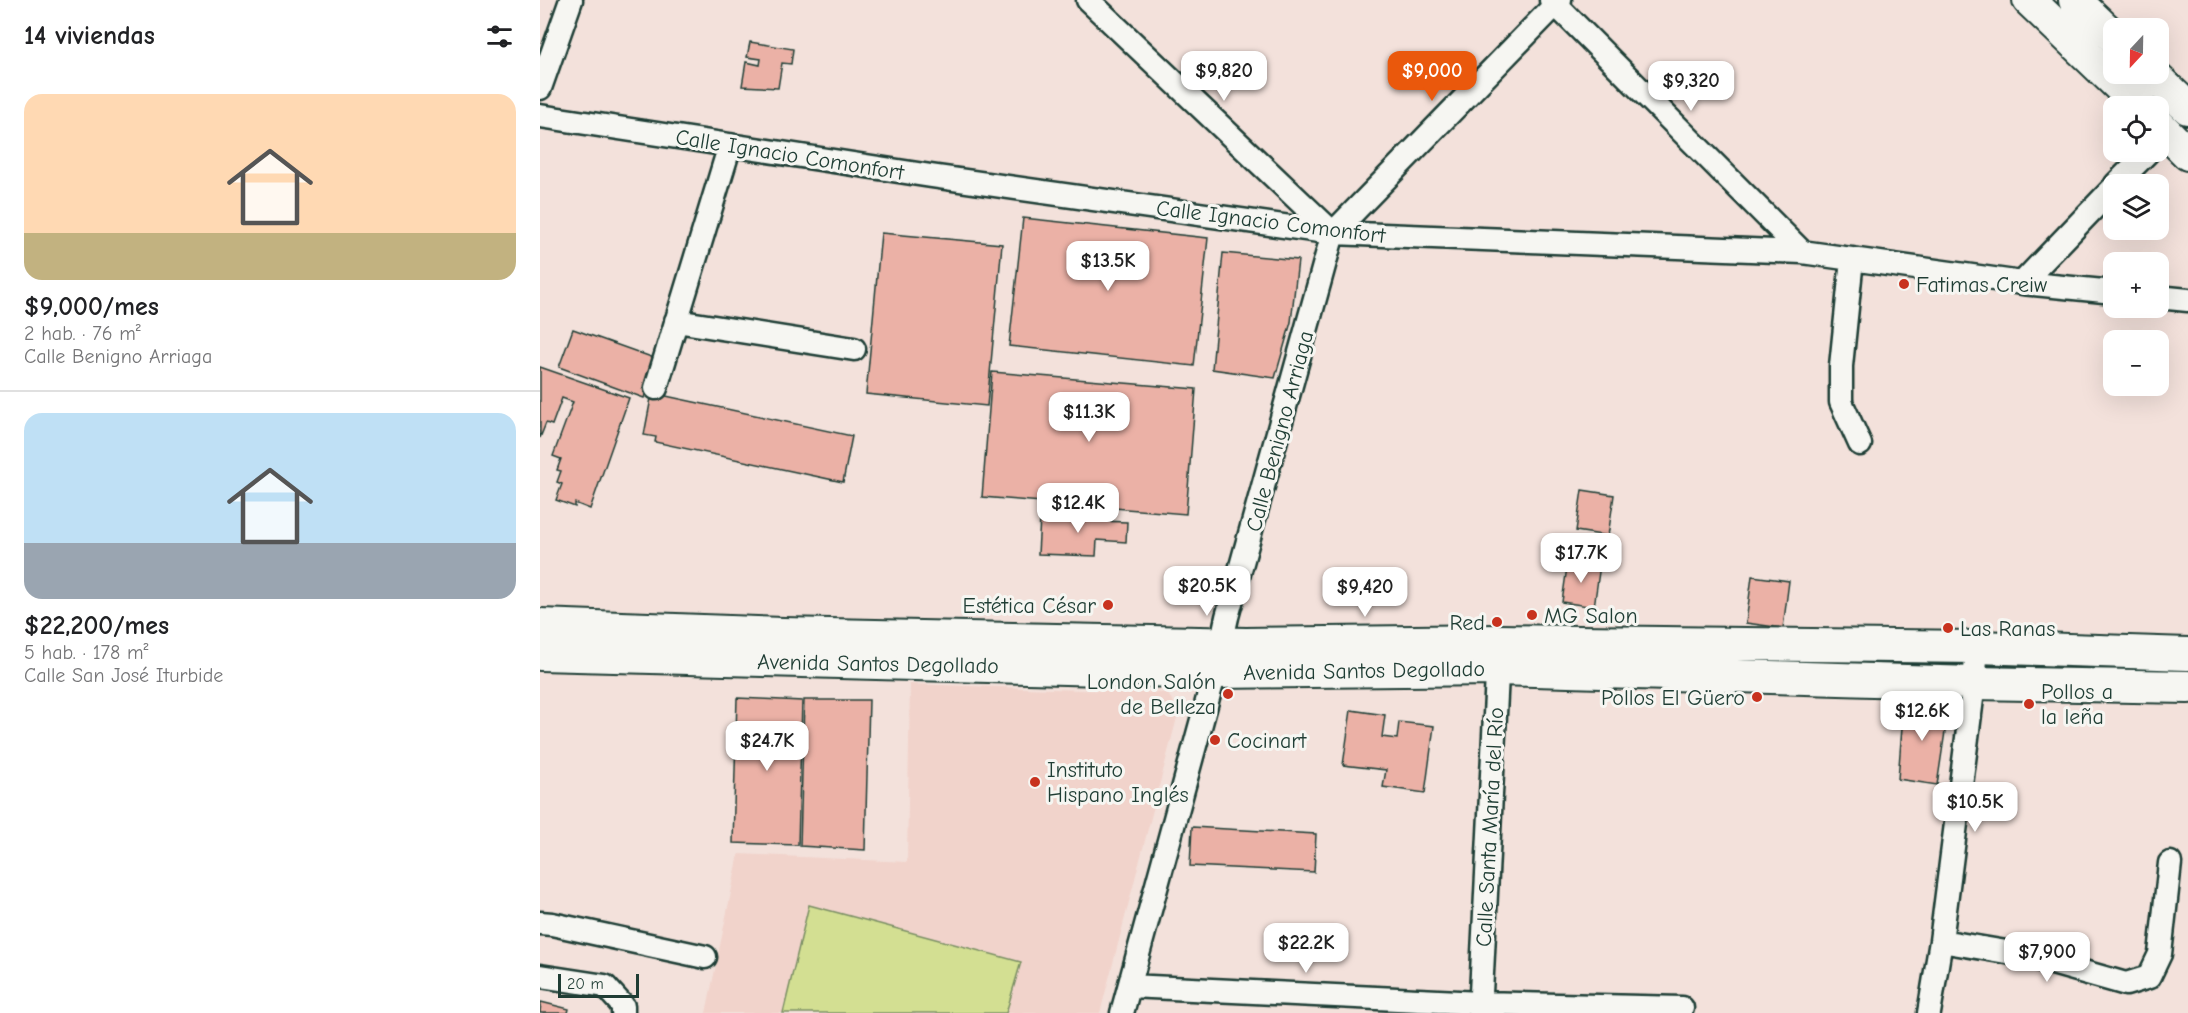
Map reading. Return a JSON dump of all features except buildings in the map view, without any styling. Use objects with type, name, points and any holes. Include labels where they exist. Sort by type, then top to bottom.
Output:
[{"type":"main road","points":[[2029,0],[2130,96]]},
{"type":"main road","points":[[2075,0],[2103,27]]},
{"type":"main road","points":[[2169,129],[2188,154]]},
{"type":"main road","name":"Avenida Santos Degollado","points":[[540,626],[783,634],[1218,657]]},
{"type":"main road","name":"Avenida Santos Degollado","points":[[540,654],[1218,657],[1977,647],[2188,654]]},
{"type":"main road","name":"Avenida Santos Degollado","points":[[1498,655],[1974,683],[2188,687]]},
{"type":"street","points":[[540,88],[570,0]]},
{"type":"street","points":[[1088,0],[1333,233]]},
{"type":"street","points":[[1555,1],[1802,252]]},
{"type":"street","name":"Calle Benigno Arriaga","points":[[1122,1013],[1333,233],[1555,1]]},
{"type":"street","name":"Calle Ignacio Comonfort","points":[[540,116],[1333,233],[1802,252],[2022,283],[2103,291]]},
{"type":"street","points":[[656,388],[730,145]]},
{"type":"street","points":[[2126,174],[2137,162]]},
{"type":"street","points":[[2022,283],[2103,199]]},
{"type":"street","points":[[1852,259],[1841,366],[1841,402],[1860,444]]},
{"type":"street","points":[[2169,298],[2188,300]]},
{"type":"street","points":[[676,321],[854,349]]},
{"type":"street","points":[[1929,1013],[1941,941],[1977,647]]},
{"type":"street","name":"Calle Santa María del Río","points":[[1480,1008],[1498,655]]},
{"type":"street","points":[[1941,941],[2024,955],[2126,984],[2149,978],[2160,954],[2170,863]]},
{"type":"street","points":[[540,923],[705,957]]},
{"type":"street","points":[[540,976],[605,986],[623,1006],[623,1013]]},
{"type":"street","points":[[1130,986],[1480,1008],[1682,1008]]},
{"type":"shaded area","name":"Instituto Hispano Inglés","points":[[910,684],[1167,693],[1179,710],[1100,1013],[706,1013],[739,854],[907,862]]},
{"type":"green space","points":[[809,905],[1021,962],[1006,1013],[783,1013]]},
{"type":"place","name":"Fatimas Creiw","points":[[1904,284]]},
{"type":"place","name":"Estética César","points":[[1108,605]]},
{"type":"place","name":"MG Salon","points":[[1532,615]]},
{"type":"place","name":"Red","points":[[1497,622]]},
{"type":"place","name":"Las Ranas","points":[[1948,628]]},
{"type":"place","name":"London Salón de Belleza","points":[[1228,694]]},
{"type":"place","name":"Pollos El Güero","points":[[1757,697]]},
{"type":"place","name":"Pollos a la leña","points":[[2029,704]]},
{"type":"place","name":"Cocinart","points":[[1215,740]]},
{"type":"place","name":"Instituto Hispano Inglés","points":[[1035,782]]}]
